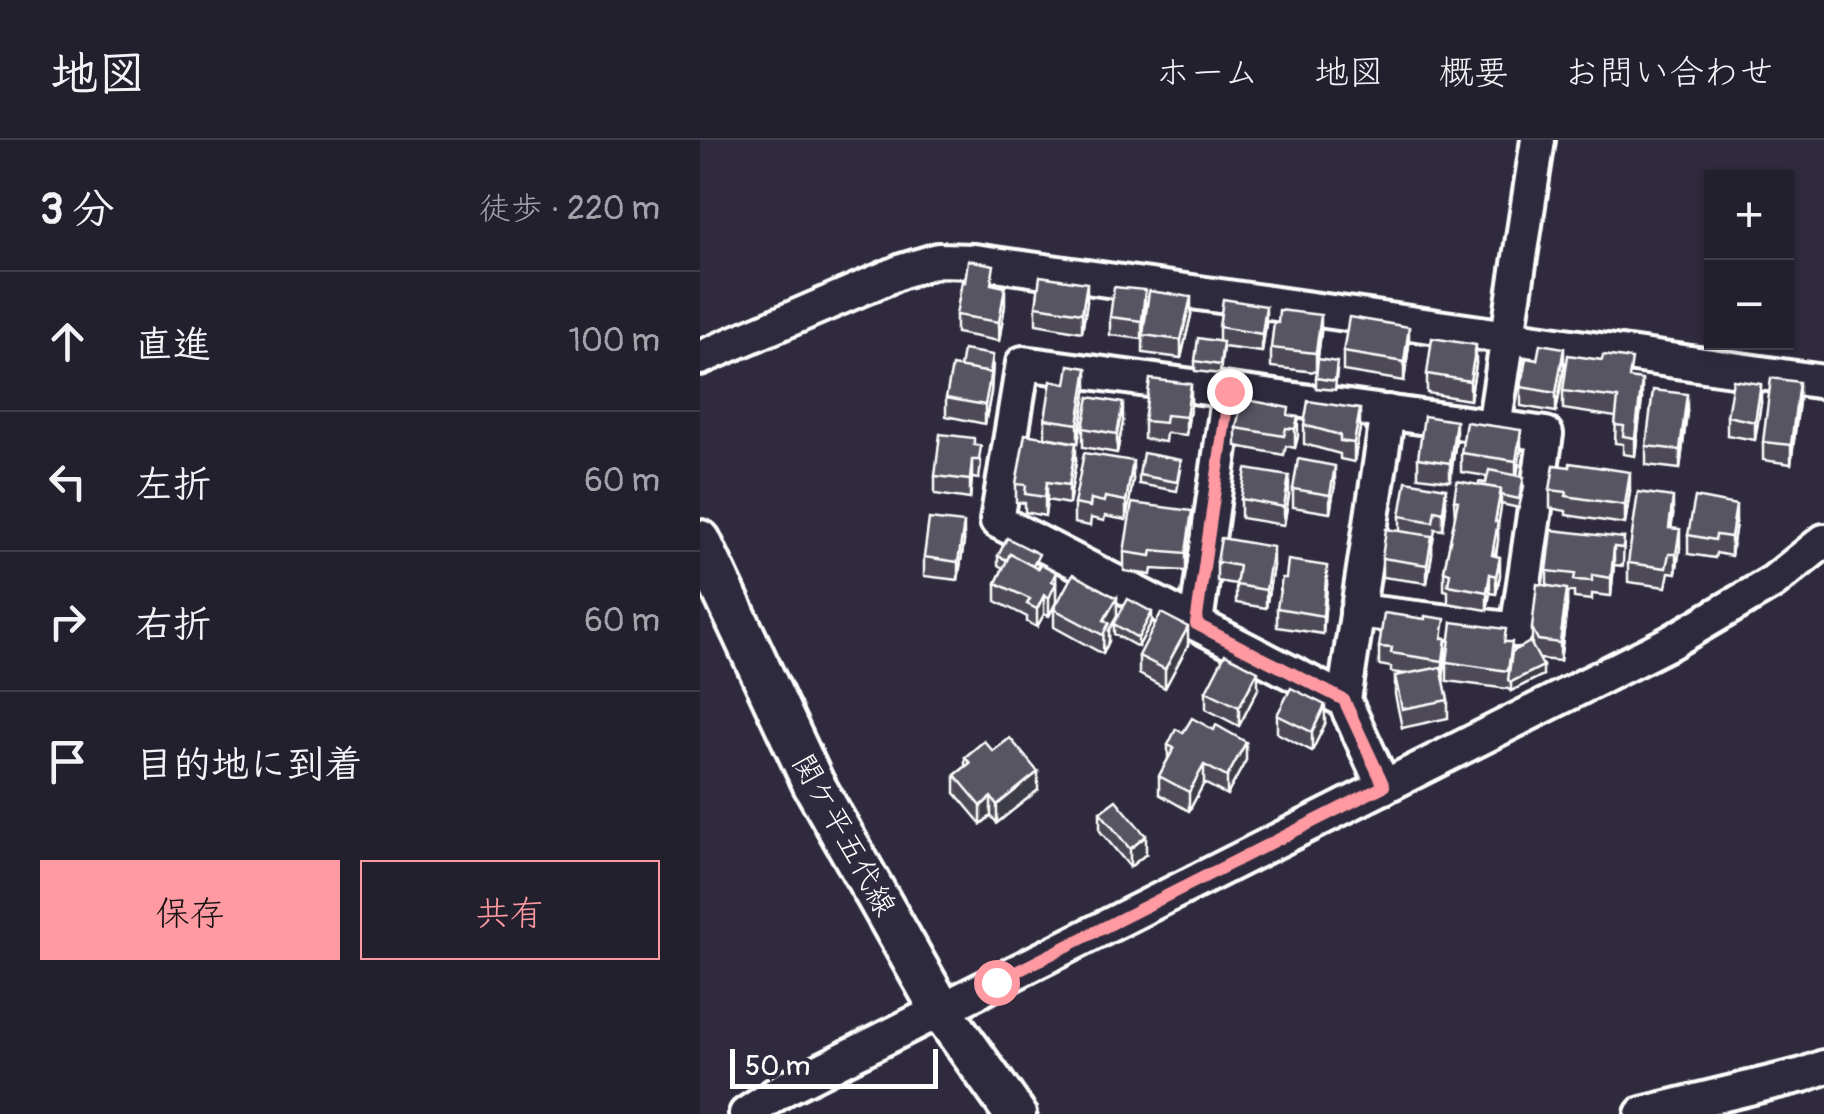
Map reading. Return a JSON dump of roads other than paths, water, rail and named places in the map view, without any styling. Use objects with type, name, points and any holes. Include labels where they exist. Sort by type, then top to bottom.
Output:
[{"type":"main road","name":"関ケ平五代線","points":[[700,541],[813,783],[941,1010],[1015,1114]]},
{"type":"street","points":[[1494,426],[1538,140]]},
{"type":"street","points":[[700,358],[902,271],[938,260],[974,261],[1824,382]]},
{"type":"street","points":[[1344,700],[997,521],[1023,363],[1546,434],[1517,630],[1357,611]]},
{"type":"street","points":[[1196,624],[1229,391]]},
{"type":"street","points":[[1384,786],[1344,700],[1388,412]]},
{"type":"street","points":[[746,1114],[784,1088],[1726,612],[1774,582],[1824,541]]},
{"type":"street","points":[[1642,1114],[1803,1075],[1824,1066]]}]
